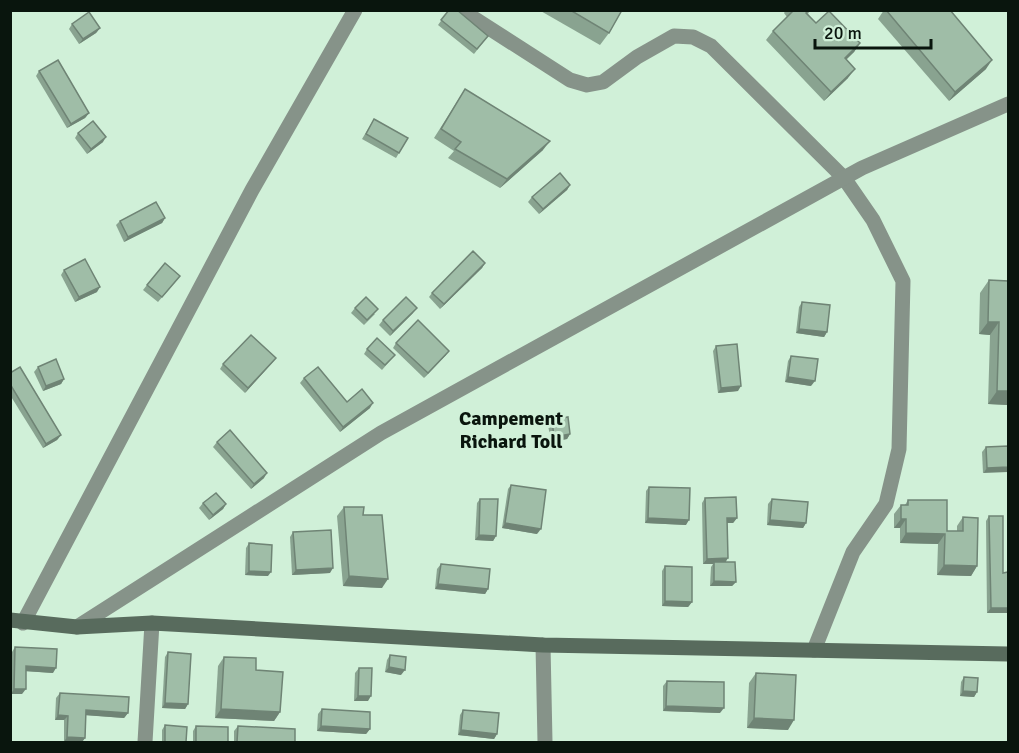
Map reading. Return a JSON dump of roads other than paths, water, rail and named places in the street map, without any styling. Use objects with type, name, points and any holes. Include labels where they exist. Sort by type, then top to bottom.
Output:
[{"type":"street","points":[[355,10],[252,190],[17,622],[77,627],[152,623],[543,645],[1008,654]]},
{"type":"street","points":[[461,10],[570,80],[587,85],[603,82],[637,57],[674,36],[693,37],[711,46],[844,178],[873,220],[903,281],[899,449],[886,504],[853,552],[814,650]]},
{"type":"street","points":[[77,627],[381,433],[862,168],[1008,104]]},
{"type":"street","points":[[144,742],[152,623]]},
{"type":"street","points":[[543,645],[545,742]]},
{"type":"district","name":"Campement Richard Toll","points":[[511,430]]}]
